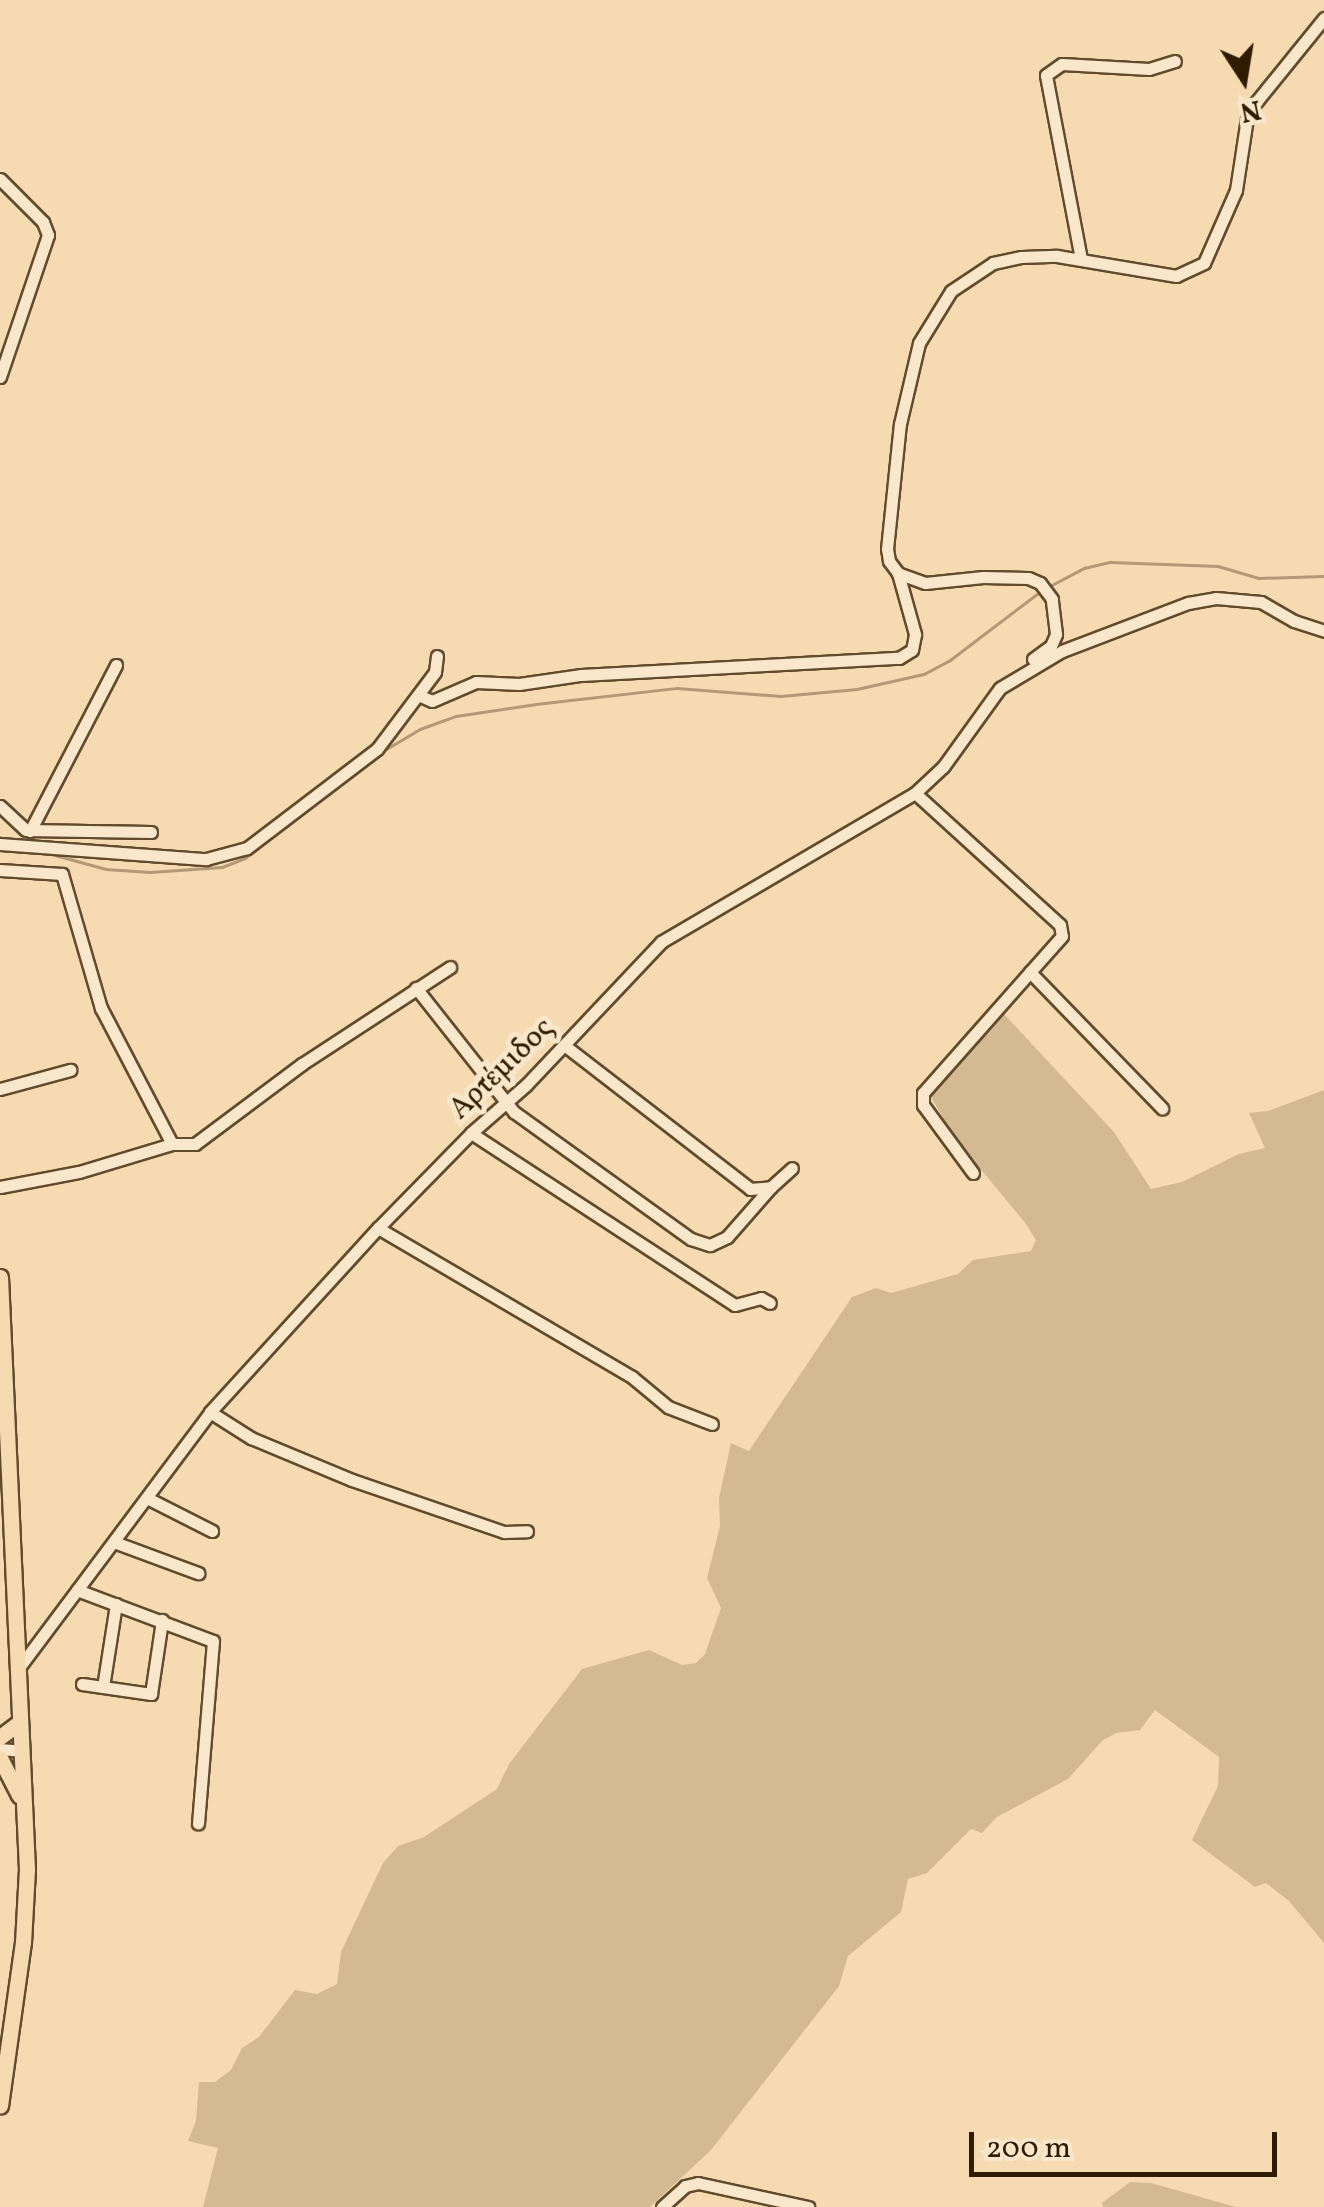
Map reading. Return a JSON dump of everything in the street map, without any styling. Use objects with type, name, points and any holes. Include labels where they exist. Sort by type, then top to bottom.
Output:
[{"type":"main road","points":[[0,1277],[21,1746],[24,1928],[0,2105]]},
{"type":"main road","points":[[0,1738],[20,1722]]},
{"type":"main road","points":[[0,1758],[23,1806]]},
{"type":"street","points":[[418,695],[432,701],[476,682],[519,684],[581,675],[899,658],[915,645],[898,574],[887,548],[910,368],[928,323],[951,290],[993,264],[1040,255],[1176,276],[1204,263],[1232,202],[1248,112],[1324,18]]},
{"type":"street","points":[[1081,259],[1046,75],[1062,64],[1149,70],[1175,61]]},
{"type":"street","points":[[0,179],[43,222],[48,234],[0,377]]},
{"type":"street","points":[[898,574],[936,584],[982,577],[1028,578],[1048,589],[1055,610],[1054,642],[1000,688]]},
{"type":"street","name":"Αρτέμιδος","points":[[18,1669],[210,1412],[378,1228],[471,1132],[564,1045],[661,942],[837,843],[915,793],[942,767],[1000,688],[1062,651],[1188,603],[1247,598],[1324,631]]},
{"type":"street","points":[[0,844],[166,858],[228,855],[261,838],[377,750],[435,672],[437,656]]},
{"type":"street","points":[[30,830],[116,665]]},
{"type":"street","points":[[915,793],[1062,929],[1062,936],[923,1092],[923,1106],[973,1174]]},
{"type":"street","points":[[0,806],[30,830],[151,832]]},
{"type":"street","points":[[0,870],[62,874],[101,1008],[172,1144]]},
{"type":"street","points":[[0,1187],[79,1172],[172,1144],[195,1144],[302,1064],[450,966]]},
{"type":"street","points":[[1030,972],[1162,1108]]},
{"type":"street","points":[[416,988],[506,1103],[703,1244],[727,1238],[792,1168]]},
{"type":"street","points":[[564,1045],[750,1188],[771,1187]]},
{"type":"street","points":[[0,1089],[70,1070]]},
{"type":"street","points":[[471,1132],[735,1306],[758,1298],[770,1303]]},
{"type":"street","points":[[378,1228],[632,1377],[668,1407],[712,1424]]},
{"type":"street","points":[[210,1412],[251,1438],[352,1480],[504,1532],[526,1531]]},
{"type":"street","points":[[146,1498],[212,1531]]},
{"type":"street","points":[[114,1542],[198,1574]]},
{"type":"street","points":[[77,1590],[214,1643],[198,1823]]},
{"type":"street","points":[[104,1687],[116,1604]]},
{"type":"street","points":[[82,1684],[152,1694],[162,1620]]},
{"type":"street","points":[[0,1738],[21,1746]]},
{"type":"street","points":[[0,1750],[21,1746]]},
{"type":"street","points":[[662,2207],[685,2186],[698,2183],[726,2186],[808,2207]]},
{"type":"shaded area","points":[[1003,1013],[1114,1132],[1151,1189],[1182,1182],[1239,1154],[1265,1148],[1249,1113],[1268,1111],[1324,1090],[1324,1943],[1289,1901],[1266,1883],[1255,1887],[1192,1840],[1218,1786],[1219,1757],[1155,1710],[1140,1730],[1116,1733],[1102,1741],[1068,1779],[997,1817],[982,1833],[971,1829],[927,1873],[908,1879],[901,1912],[848,1956],[839,1986],[711,2150],[650,2207],[203,2207],[218,2148],[188,2141],[196,2121],[199,2082],[215,2082],[231,2070],[242,2048],[259,2037],[295,1990],[317,1994],[337,1984],[341,1952],[383,1863],[398,1846],[424,1837],[497,1789],[509,1764],[582,1669],[649,1650],[682,1665],[696,1663],[705,1654],[721,1608],[707,1578],[720,1526],[719,1498],[731,1443],[749,1451],[852,1297],[876,1288],[891,1293],[958,1274],[973,1260],[1031,1251],[1036,1240],[1026,1224],[954,1137],[927,1090]]},
{"type":"shaded area","points":[[1130,2182],[1151,2183],[1236,2207],[1103,2207],[1102,2203]]},
{"type":"waterway","points":[[1048,587],[1084,568],[1110,562],[1218,566],[1259,578],[1324,576]]},
{"type":"waterway","points":[[383,751],[420,729],[456,716],[536,704],[677,688],[781,696],[857,689],[924,674],[950,660],[1041,591]]},
{"type":"waterway","points":[[44,852],[106,869],[150,872],[222,867],[245,858],[337,786]]},
{"type":"waterway","points":[[0,837],[8,840]]}]
